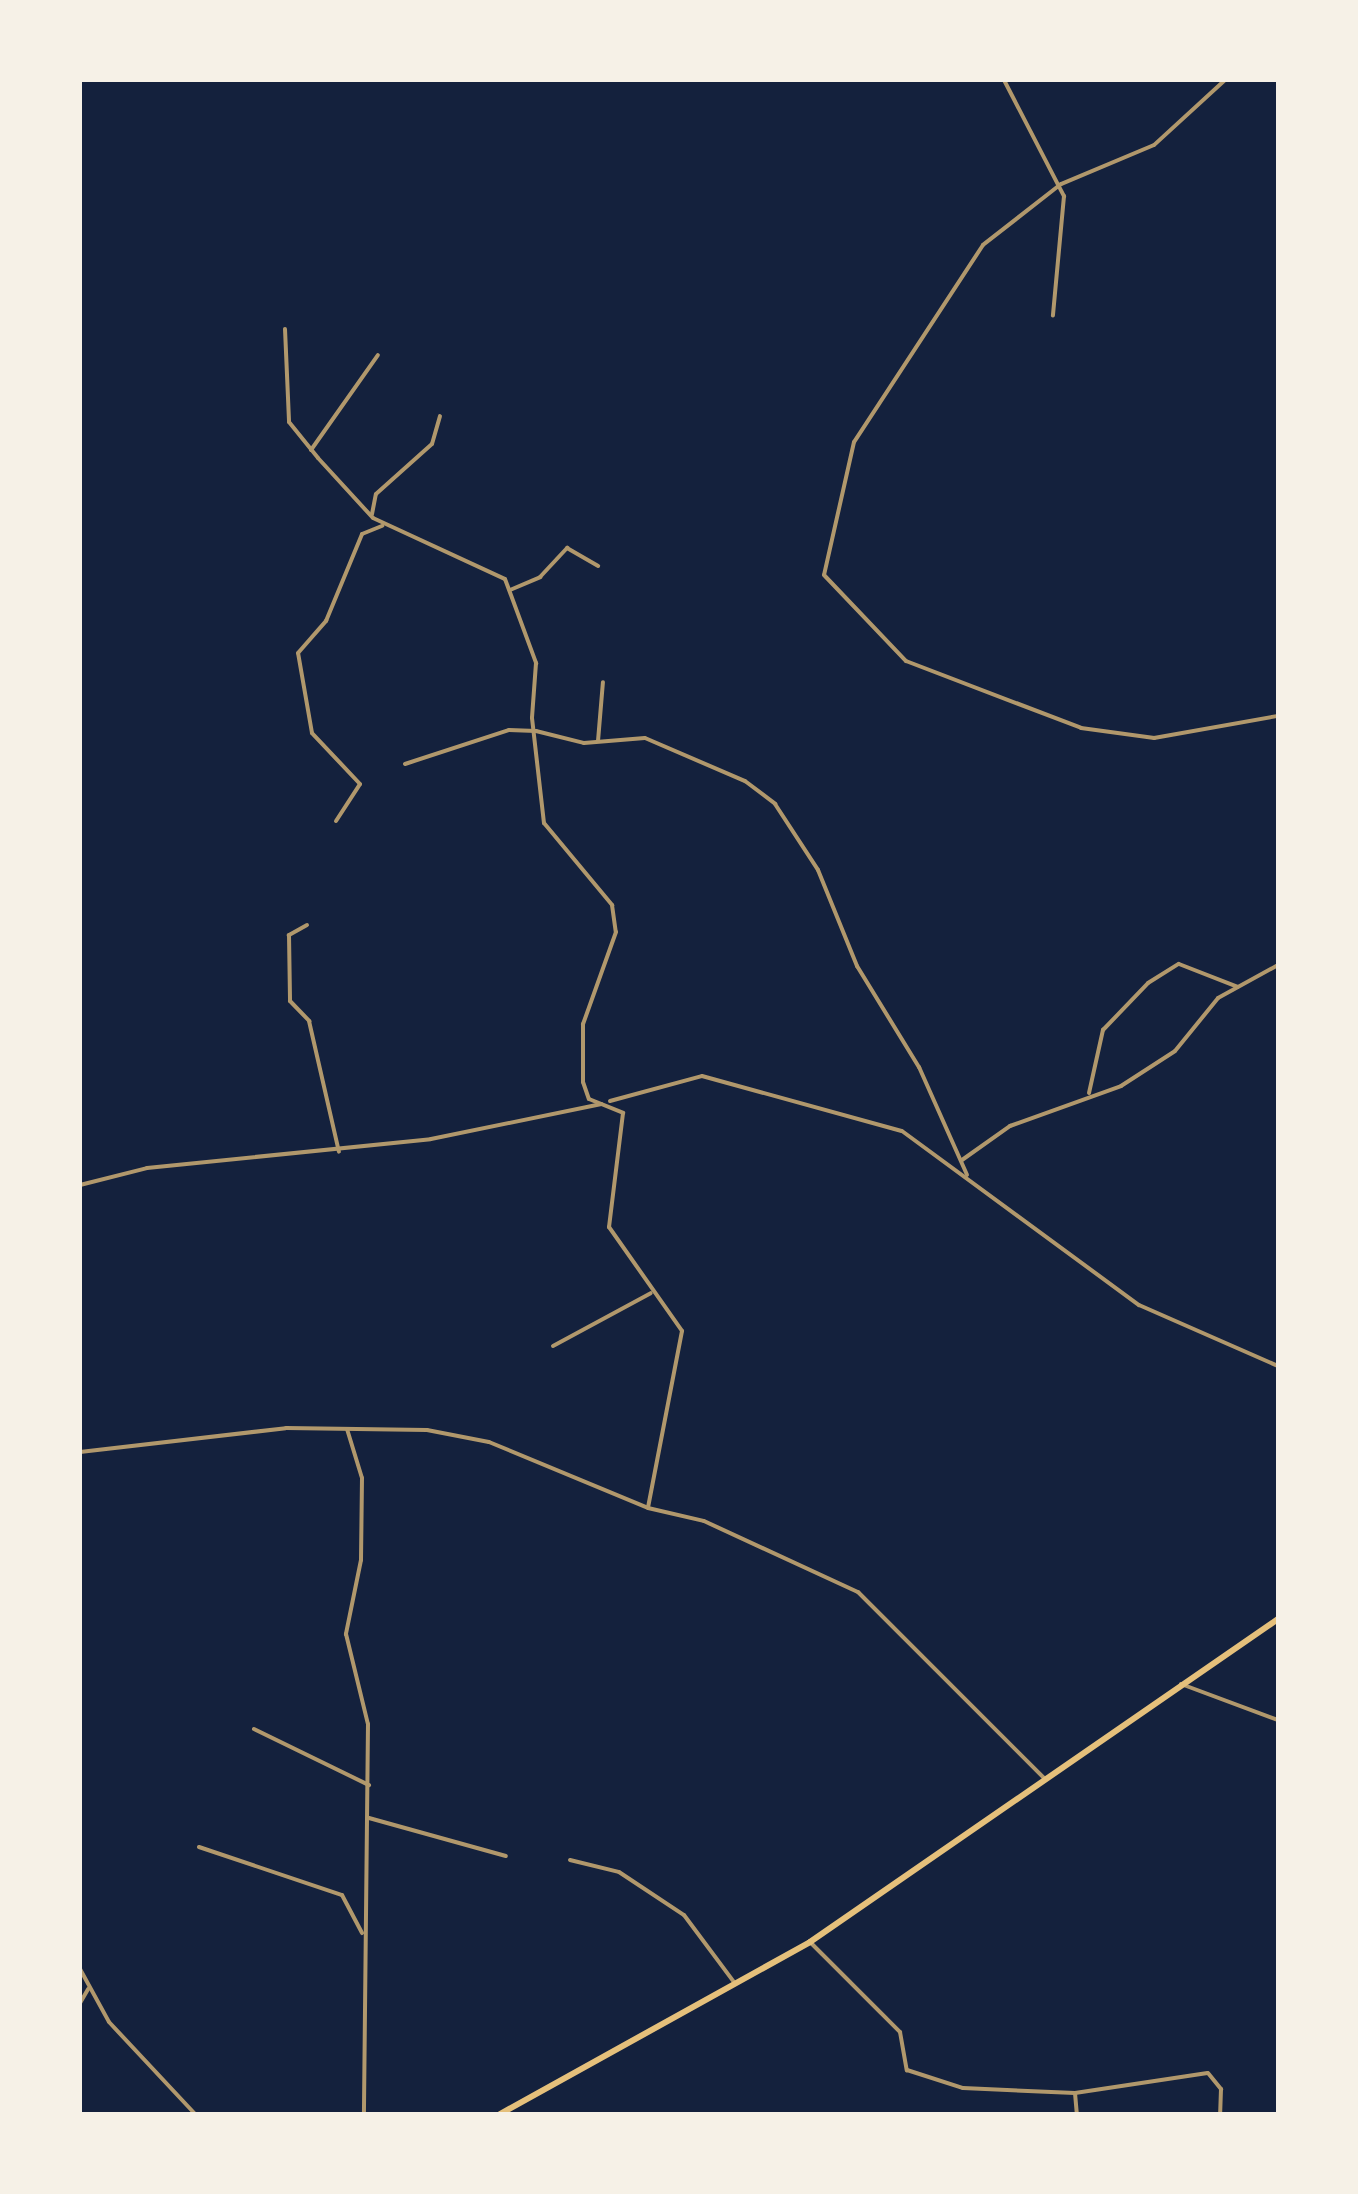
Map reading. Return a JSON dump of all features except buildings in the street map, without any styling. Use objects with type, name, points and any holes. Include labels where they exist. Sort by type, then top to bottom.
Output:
[{"type":"main road","points":[[500,2114],[810,1942],[1278,1619]]},
{"type":"street","points":[[1004,80],[1061,184],[1065,249],[1052,315]]},
{"type":"street","points":[[1225,80],[1154,144],[1061,184],[984,245],[934,309],[844,466],[824,575],[906,661],[1065,723],[1154,738],[1278,716]]},
{"type":"street","points":[[284,329],[285,404],[311,450],[374,518],[485,565],[510,590],[536,663],[536,731],[544,822],[612,905],[616,932],[583,1024],[586,1094],[608,1101],[623,1113],[607,1219],[682,1340],[648,1508]]},
{"type":"street","points":[[311,450],[378,355]]},
{"type":"street","points":[[374,518],[376,494],[432,444],[440,416]]},
{"type":"street","points":[[336,822],[360,784],[312,733],[298,652],[326,622],[362,534],[387,526]]},
{"type":"street","points":[[510,590],[540,577],[567,548],[598,566]]},
{"type":"street","points":[[598,741],[603,682]]},
{"type":"street","points":[[405,764],[492,734],[536,731],[598,741],[645,738],[688,752],[775,804],[818,870],[857,966],[919,1067],[967,1176]]},
{"type":"street","points":[[307,926],[289,935],[290,1001],[309,1022],[339,1152]]},
{"type":"street","points":[[1088,1096],[1103,1030],[1148,983],[1179,964],[1238,987]]},
{"type":"street","points":[[961,1160],[1010,1126],[1088,1096],[1174,1052],[1238,987],[1278,964]]},
{"type":"street","points":[[80,1184],[147,1168],[339,1152],[608,1101],[686,1077],[726,1080],[902,1132],[1139,1305],[1278,1366]]},
{"type":"street","points":[[553,1346],[651,1293]]},
{"type":"street","points":[[346,1428],[360,1451],[362,1532],[346,1634],[368,1724],[370,1818],[362,1933],[364,2114]]},
{"type":"street","points":[[80,1452],[246,1430],[346,1428],[489,1442],[648,1508],[704,1522],[858,1592],[1045,1778]]},
{"type":"street","points":[[1181,1684],[1278,1720]]},
{"type":"street","points":[[254,1729],[368,1785]]},
{"type":"street","points":[[370,1818],[506,1856]]},
{"type":"street","points":[[199,1847],[342,1895],[362,1933]]},
{"type":"street","points":[[570,1860],[619,1872],[684,1915],[737,1985]]},
{"type":"street","points":[[810,1942],[900,2032],[907,2070],[963,2088],[1075,2092],[1208,2073],[1221,2089],[1220,2114]]},
{"type":"street","points":[[80,1969],[88,1989],[194,2114]]},
{"type":"street","points":[[80,2003],[88,1989]]},
{"type":"street","points":[[1075,2092],[1078,2114]]}]
